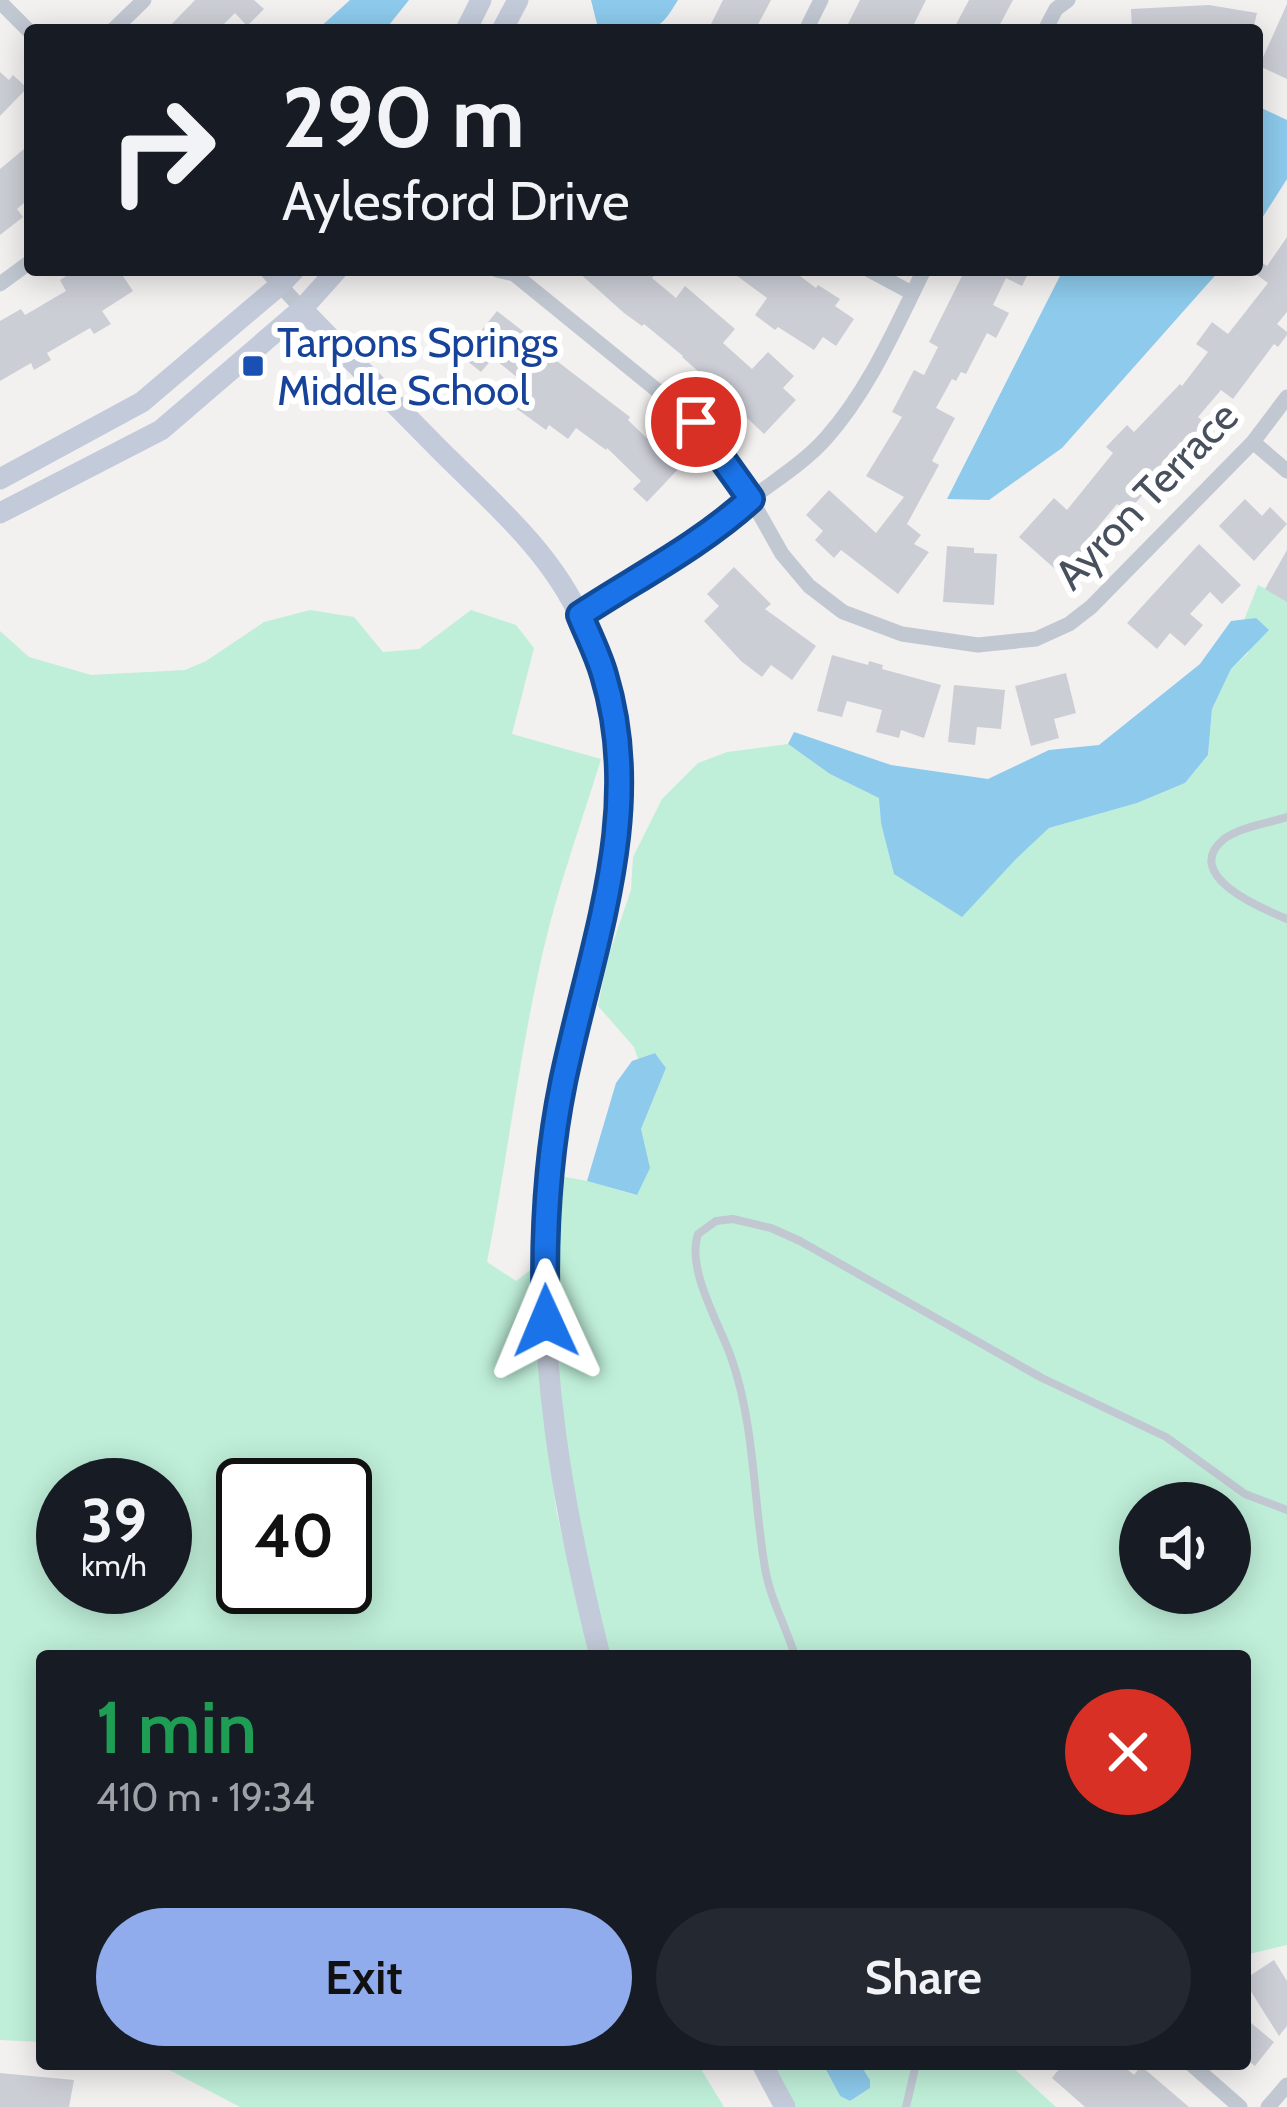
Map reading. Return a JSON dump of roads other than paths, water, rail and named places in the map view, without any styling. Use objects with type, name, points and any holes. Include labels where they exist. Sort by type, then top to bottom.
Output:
[{"type":"street","points":[[119,24],[144,0]]},
{"type":"street","points":[[1049,24],[1056,9],[1068,0]]},
{"type":"street","points":[[0,2],[24,26]]},
{"type":"street","points":[[0,479],[142,402],[279,276]]},
{"type":"street","points":[[281,276],[302,309],[560,578],[604,674],[613,711],[620,808],[608,892],[560,1103],[547,1208],[545,1286],[547,1355],[560,1470],[599,1650]]},
{"type":"street","points":[[0,513],[161,430],[302,309],[332,276]]},
{"type":"street","name":"Ayron Terrace","points":[[516,276],[696,422],[751,499],[782,554],[809,586],[843,612],[902,634],[977,645],[1036,639],[1069,624],[1253,442],[1287,397]]},
{"type":"street","points":[[880,276],[912,293]]},
{"type":"street","points":[[580,615],[722,526],[825,439],[883,355],[921,276]]},
{"type":"street","points":[[1253,442],[1287,471]]},
{"type":"street","points":[[765,2070],[784,2107]]},
{"type":"street","points":[[1198,2070],[1240,2107]]},
{"type":"street","points":[[1268,2107],[1287,2086]]},
{"type":"lane","points":[[1287,817],[1226,838],[1213,862],[1226,887],[1287,919]]},
{"type":"lane","points":[[793,1650],[764,1568],[742,1394],[694,1251],[698,1234],[716,1221],[748,1221],[800,1241],[1042,1378],[1166,1437],[1245,1494],[1287,1510]]},
{"type":"lane","points":[[907,2107],[915,2070]]},
{"type":"water","points":[[350,0],[409,0],[390,24],[324,24]]},
{"type":"water","points":[[591,0],[678,0],[660,24],[597,24]]},
{"type":"water","points":[[1263,109],[1287,120],[1287,179],[1263,217]]},
{"type":"water","points":[[1060,276],[1215,276],[1062,448],[989,500],[947,499]]},
{"type":"water","points":[[1256,618],[1269,630],[1231,669],[1212,709],[1208,755],[1185,783],[1137,803],[1049,828],[962,917],[894,874],[879,798],[830,774],[788,744],[794,732],[891,765],[988,779],[1049,750],[1099,745],[1200,664],[1231,621]]},
{"type":"water","points":[[655,1053],[666,1068],[641,1129],[650,1168],[637,1195],[587,1181],[616,1083],[632,1061]]},
{"type":"water","points":[[826,2070],[864,2070],[870,2088],[850,2101],[840,2096]]},
{"type":"place","name":"Tarpons Springs Middle School","points":[[253,366]]}]
